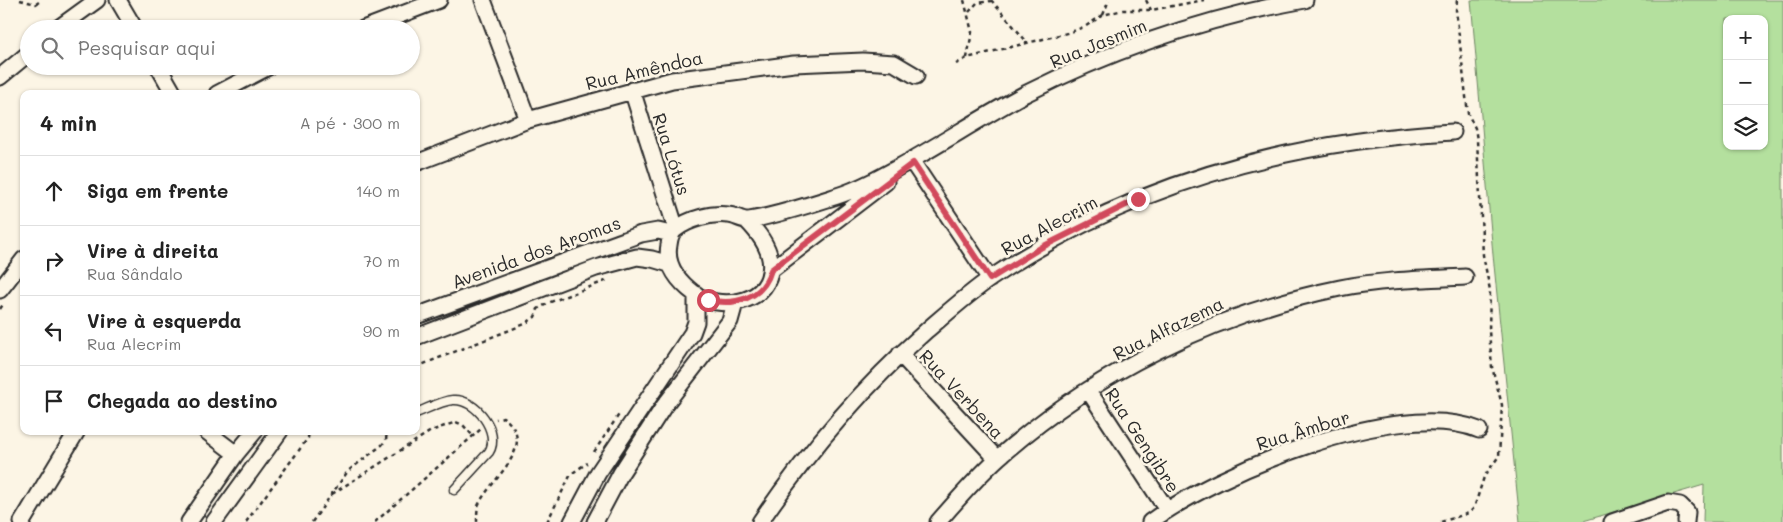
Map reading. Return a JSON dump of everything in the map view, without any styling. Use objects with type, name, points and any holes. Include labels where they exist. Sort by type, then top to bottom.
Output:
[{"type":"street","points":[[69,20],[97,0]]},
{"type":"street","points":[[118,0],[130,20]]},
{"type":"street","points":[[387,20],[439,0]]},
{"type":"street","points":[[483,0],[528,120]]},
{"type":"street","name":"Rua Jasmim","points":[[914,160],[971,124],[1025,94],[1110,56],[1183,31],[1305,0]]},
{"type":"street","points":[[0,77],[20,60]]},
{"type":"street","name":"Rua Amêndoa","points":[[420,161],[528,120],[672,80],[794,64],[863,60],[894,63],[916,76]]},
{"type":"street","points":[[163,75],[172,90]]},
{"type":"street","points":[[225,90],[253,75]]},
{"type":"street","name":"Rua Lótus","points":[[632,90],[673,231]]},
{"type":"street","name":"Rua Alecrim","points":[[760,522],[818,442],[900,354],[990,279],[1042,247],[1138,199],[1238,165],[1283,153],[1342,142],[1393,135],[1453,132]]},
{"type":"street","points":[[746,220],[840,195],[914,160]]},
{"type":"street","points":[[771,270],[914,160]]},
{"type":"street","points":[[914,160],[990,279]]},
{"type":"street","points":[[728,214],[746,220],[764,242],[769,253],[771,270],[768,280],[748,298],[735,303],[721,304],[696,294],[669,264],[668,251],[673,231],[703,216],[728,214]]},
{"type":"street","name":"Avenida dos Aromas","points":[[420,315],[641,234],[673,231]]},
{"type":"street","name":"Avenida dos Aromas","points":[[420,335],[596,268],[636,257],[669,264]]},
{"type":"street","points":[[0,290],[20,264]]},
{"type":"street","name":"Rua Alfazema","points":[[938,522],[997,459],[1045,420],[1088,390],[1158,349],[1239,314],[1342,288],[1395,280],[1465,277]]},
{"type":"street","points":[[572,522],[598,473],[692,334],[696,322],[696,294]]},
{"type":"street","points":[[595,522],[621,473],[664,406],[730,321],[735,303]]},
{"type":"street","name":"Rua Verbena","points":[[900,354],[997,459]]},
{"type":"street","name":"Rua Gengibre","points":[[1088,390],[1167,510]]},
{"type":"street","name":"Rua Âmbar","points":[[1150,522],[1167,510],[1234,474],[1312,444],[1402,424],[1441,422],[1464,424],[1479,430]]},
{"type":"street","points":[[22,522],[75,435]]},
{"type":"street","points":[[211,435],[236,454]]},
{"type":"street","points":[[189,522],[236,454],[252,435]]},
{"type":"street","points":[[214,522],[277,435]]},
{"type":"street","points":[[1612,522],[1668,503],[1680,505],[1686,512],[1686,522]]},
{"type":"lane","points":[[420,412],[453,400],[465,401],[478,410],[492,435],[493,446],[454,490]]},
{"type":"path","points":[[20,0],[36,4],[42,0]]},
{"type":"path","points":[[964,0],[969,12],[972,32],[967,58]]},
{"type":"path","points":[[1103,16],[1109,0]]},
{"type":"path","points":[[1146,0],[1151,10]]},
{"type":"path","points":[[956,64],[967,58],[1071,32],[1103,16],[1123,10],[1151,10],[1204,0]]},
{"type":"path","points":[[1441,522],[1469,513],[1474,508],[1484,477],[1498,456],[1502,405],[1492,367],[1489,331],[1490,290],[1483,254],[1477,140],[1475,128],[1468,114],[1456,10],[1457,0]]},
{"type":"path","points":[[969,12],[981,1],[992,1],[1027,42]]},
{"type":"path","points":[[420,364],[525,324],[535,316],[538,309],[548,303],[614,278]]},
{"type":"path","points":[[593,455],[623,409]]},
{"type":"path","points":[[375,522],[486,425],[503,416],[512,424],[517,436],[516,451],[478,508],[477,522]]},
{"type":"path","points":[[332,494],[431,432],[456,422],[463,425],[473,436]]},
{"type":"path","points":[[246,522],[308,438],[308,435]]},
{"type":"path","points":[[312,522],[348,471],[382,445],[386,440],[387,435]]},
{"type":"path","points":[[547,522],[571,474],[589,462]]},
{"type":"green space","points":[[1471,0],[1783,0],[1783,522],[1703,522],[1704,485],[1580,522],[1520,522],[1493,255]]},
{"type":"route","points":[[708,300],[721,304],[735,303],[748,298],[768,280],[771,270],[829,224],[913,163],[990,279],[1042,247],[1138,199]]}]
